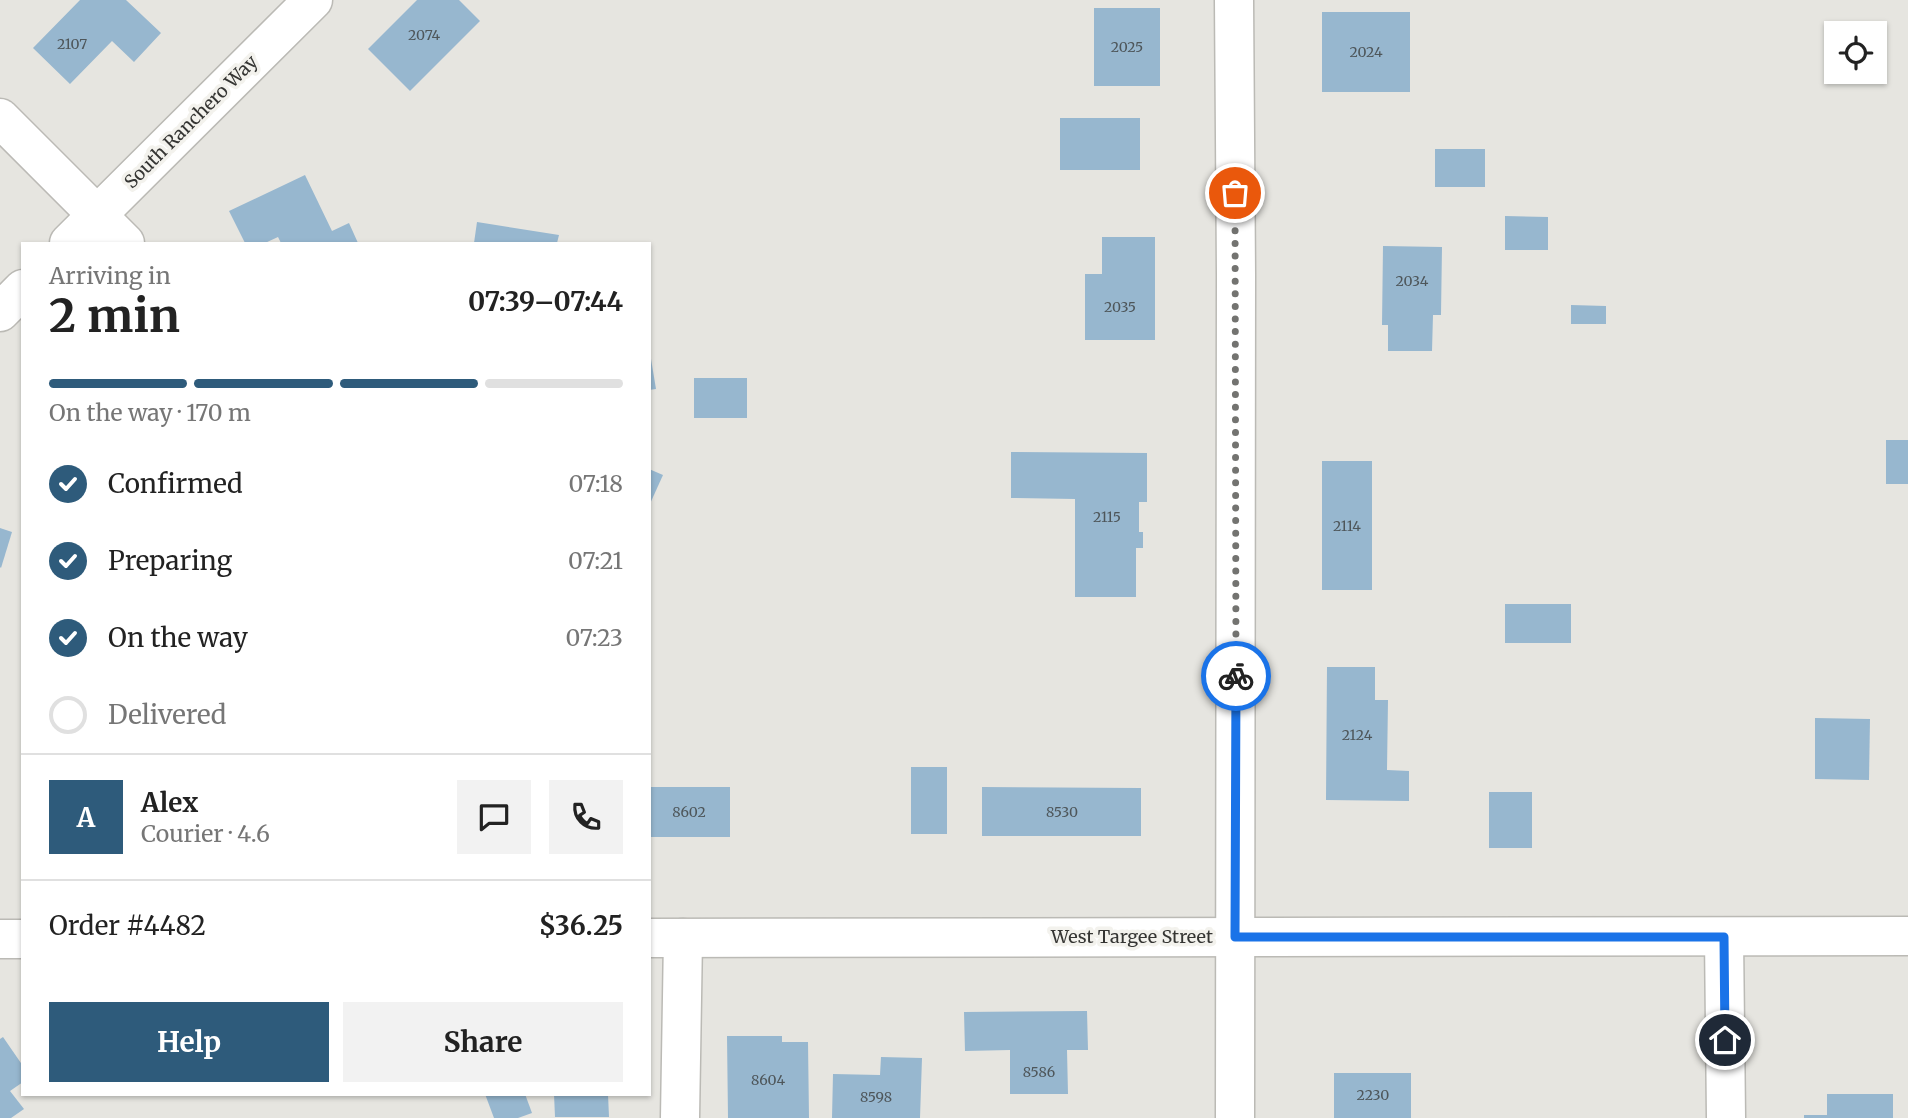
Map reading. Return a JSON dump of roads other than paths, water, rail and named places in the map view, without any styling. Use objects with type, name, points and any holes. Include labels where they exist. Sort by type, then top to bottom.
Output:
[{"type":"street","name":"South Ranchero Way","points":[[70,242],[313,0]]},
{"type":"street","points":[[1234,0],[1235,1118]]},
{"type":"street","points":[[0,118],[124,242]]},
{"type":"street","points":[[0,312],[21,291]]},
{"type":"street","name":"West Targee Street","points":[[666,938],[1908,936]]},
{"type":"street","points":[[1724,937],[1726,1118]]},
{"type":"street","points":[[666,938],[680,1118]]},
{"type":"street","points":[[0,939],[21,939]]}]
